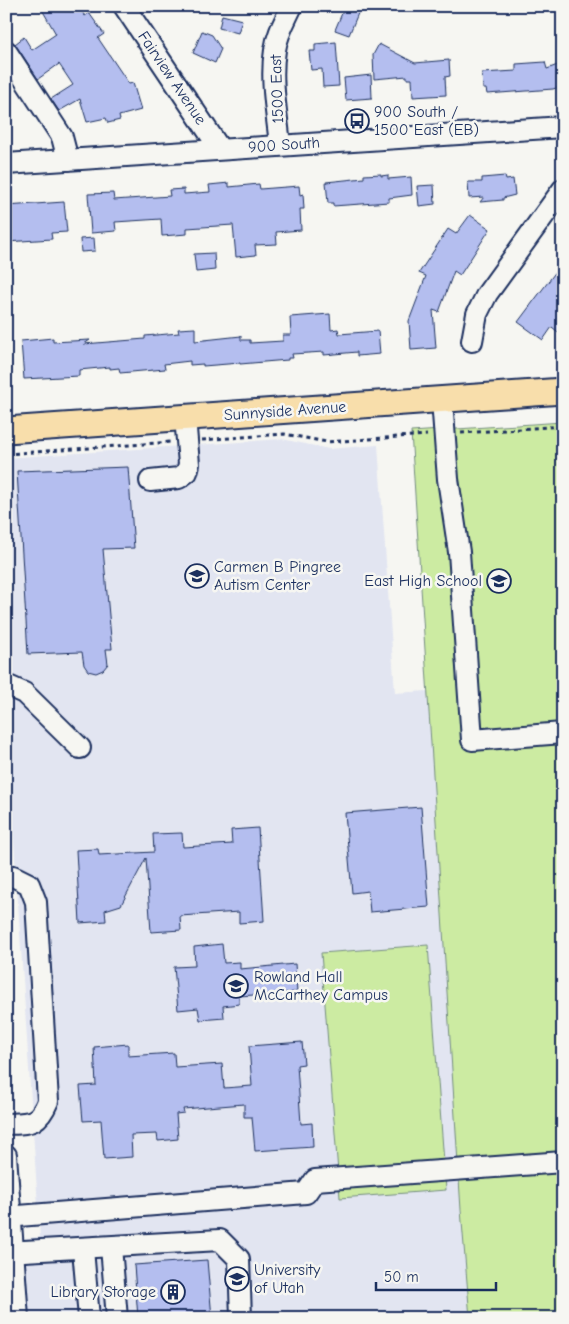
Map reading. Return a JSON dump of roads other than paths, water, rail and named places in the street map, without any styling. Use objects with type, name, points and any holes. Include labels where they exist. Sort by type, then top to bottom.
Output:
[{"type":"main road","name":"Sunnyside Avenue","points":[[6,430],[563,391]]},
{"type":"street","name":"Fairview Avenue","points":[[124,6],[220,149]]},
{"type":"street","name":"1500 East","points":[[280,145],[274,78],[275,51],[282,26],[292,6]]},
{"type":"street","points":[[6,51],[62,137],[68,160]]},
{"type":"street","name":"900 South","points":[[6,164],[563,127]]},
{"type":"street","points":[[472,341],[477,314],[487,294],[563,189]]},
{"type":"street","points":[[442,400],[448,479],[459,552],[472,740],[563,733]]},
{"type":"street","points":[[150,481],[179,478],[187,472],[189,464],[185,417]]},
{"type":"street","points":[[6,685],[24,693],[80,748]]},
{"type":"street","points":[[6,876],[13,876],[29,884],[36,902],[48,1101],[42,1115],[30,1123],[6,1124]]},
{"type":"street","points":[[6,1155],[10,1252],[18,1318]]},
{"type":"street","points":[[8,1217],[306,1193],[315,1180],[563,1162]]},
{"type":"street","points":[[10,1252],[220,1240],[239,1259],[241,1318]]},
{"type":"street","points":[[111,1247],[117,1318]]},
{"type":"street","points":[[83,1249],[89,1318]]},
{"type":"place","name":"900 South / 1500 East (EB)","points":[[357,121]]},
{"type":"place","name":"Carmen B Pingree Autism Center","points":[[197,576]]},
{"type":"place","name":"East High School","points":[[499,581]]},
{"type":"place","name":"Rowland Hall McCarthey Campus","points":[[236,986]]},
{"type":"place","name":"University of Utah","points":[[237,1279]]},
{"type":"place","name":"Library Storage","points":[[173,1292]]}]
